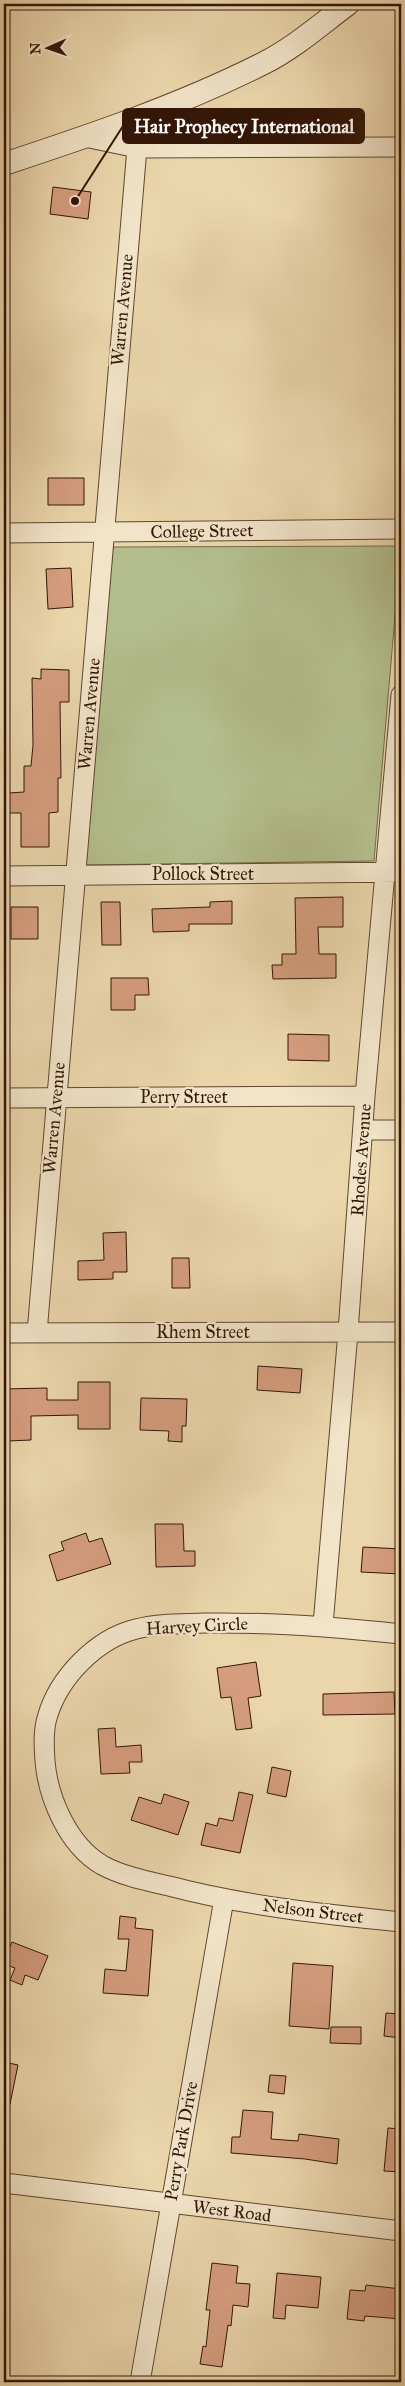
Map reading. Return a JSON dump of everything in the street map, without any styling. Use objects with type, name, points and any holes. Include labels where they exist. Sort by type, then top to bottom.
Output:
[{"type":"street","points":[[4,164],[85,137],[162,108],[265,62],[313,31],[348,4]]},
{"type":"street","points":[[85,137],[137,148],[401,147]]},
{"type":"street","name":"Warren Avenue","points":[[38,1333],[56,1098],[137,148]]},
{"type":"street","name":"College Street","points":[[4,533],[401,529]]},
{"type":"street","name":"Rhodes Avenue","points":[[322,1626],[348,1332],[365,1096],[394,873],[401,696]]},
{"type":"street","name":"Pollock Street","points":[[4,876],[394,873]]},
{"type":"street","name":"Perry Street","points":[[4,1098],[365,1096]]},
{"type":"street","points":[[363,1130],[401,1130]]},
{"type":"street","name":"Rhem Street","points":[[4,1333],[401,1332]]},
{"type":"street","name":"Harvey Circle","points":[[224,1899],[129,1875],[102,1865],[87,1853],[69,1831],[54,1801],[46,1776],[44,1735],[47,1717],[61,1689],[79,1663],[110,1640],[136,1628],[164,1624],[242,1622],[322,1626],[401,1634]]},
{"type":"street","name":"Nelson Street","points":[[224,1899],[401,1922]]},
{"type":"street","name":"Perry Park Drive","points":[[140,2382],[224,1899]]},
{"type":"street","name":"West Road","points":[[4,2184],[401,2231]]},
{"type":"green space","points":[[401,546],[374,861],[86,865],[113,547]]},
{"type":"building","points":[[53,187],[91,192],[88,219],[50,214]]},
{"type":"building","points":[[48,478],[84,478],[84,505],[48,505]]},
{"type":"building","points":[[71,568],[73,607],[48,609],[46,569]]},
{"type":"building","points":[[41,669],[69,670],[69,702],[60,702],[61,778],[58,778],[58,812],[49,813],[49,847],[21,847],[21,813],[8,813],[8,793],[24,792],[24,766],[31,766],[33,745],[32,678],[41,679]]},
{"type":"building","points":[[343,897],[343,927],[318,927],[319,954],[336,954],[336,978],[273,979],[272,965],[282,965],[282,954],[296,954],[295,898]]},
{"type":"building","points":[[232,901],[232,924],[189,924],[189,931],[153,932],[152,909],[210,907],[210,902]]},
{"type":"building","points":[[101,902],[120,902],[121,945],[102,945]]},
{"type":"building","points":[[11,907],[38,907],[38,939],[11,939]]},
{"type":"building","points":[[111,978],[148,978],[149,995],[135,995],[135,1010],[111,1010]]},
{"type":"building","points":[[288,1034],[329,1035],[329,1061],[288,1060]]},
{"type":"building","points":[[126,1232],[127,1272],[113,1272],[113,1279],[78,1280],[78,1261],[104,1260],[103,1233]]},
{"type":"building","points":[[172,1258],[189,1258],[190,1288],[172,1288]]},
{"type":"building","points":[[258,1366],[302,1369],[300,1393],[257,1390]]},
{"type":"building","points":[[78,1382],[110,1382],[110,1429],[78,1429],[78,1415],[31,1416],[31,1440],[8,1441],[8,1416],[4,1416],[4,1389],[47,1388],[47,1400],[78,1400]]},
{"type":"building","points":[[141,1398],[187,1399],[186,1426],[182,1426],[182,1442],[168,1441],[169,1431],[140,1430]]},
{"type":"building","points":[[155,1524],[183,1524],[184,1551],[195,1551],[195,1566],[156,1567]]},
{"type":"building","points":[[86,1533],[89,1542],[102,1538],[111,1564],[57,1581],[49,1555],[64,1550],[61,1542]]},
{"type":"building","points":[[363,1547],[401,1549],[401,1574],[361,1572]]},
{"type":"building","points":[[256,1662],[261,1696],[248,1698],[252,1728],[236,1730],[231,1697],[221,1698],[217,1668]]},
{"type":"building","points":[[394,1692],[395,1714],[323,1715],[323,1694]]},
{"type":"building","points":[[115,1728],[116,1747],[141,1745],[142,1762],[129,1762],[130,1773],[101,1774],[98,1729]]},
{"type":"building","points":[[272,1767],[291,1771],[286,1797],[267,1793]]},
{"type":"building","points":[[239,1792],[253,1795],[240,1853],[201,1845],[206,1823],[217,1826],[219,1818],[233,1821]]},
{"type":"building","points":[[164,1794],[189,1802],[178,1835],[131,1820],[139,1797],[161,1804]]},
{"type":"building","points":[[120,1916],[136,1918],[135,1928],[153,1930],[148,1996],[103,1993],[105,1969],[126,1971],[129,1939],[118,1939]]},
{"type":"building","points":[[12,1942],[48,1956],[38,1980],[25,1975],[22,1985],[10,1980],[15,1968],[4,1964],[4,1947],[9,1949]]},
{"type":"building","points":[[293,1963],[333,1966],[329,2029],[289,2026]]},
{"type":"building","points":[[386,2013],[401,2014],[401,2038],[384,2036]]},
{"type":"building","points":[[331,2027],[361,2027],[361,2044],[330,2043]]},
{"type":"building","points":[[4,2062],[18,2065],[10,2104],[4,2104]]},
{"type":"building","points":[[270,2075],[286,2076],[284,2094],[268,2092]]},
{"type":"building","points":[[243,2110],[273,2112],[271,2139],[298,2141],[299,2134],[339,2139],[337,2164],[305,2159],[231,2153],[232,2137],[240,2137]]},
{"type":"building","points":[[388,2128],[401,2129],[401,2172],[384,2171]]},
{"type":"building","points":[[212,2263],[238,2266],[236,2283],[250,2284],[248,2307],[233,2305],[231,2326],[228,2325],[222,2367],[200,2364],[203,2346],[206,2347],[210,2310],[206,2310]]},
{"type":"building","points":[[277,2273],[321,2277],[318,2308],[286,2305],[285,2319],[273,2318]]},
{"type":"building","points":[[366,2285],[401,2289],[401,2319],[365,2316],[364,2321],[347,2319],[350,2290],[365,2291]]},
{"type":"place","name":"Hair Prophecy International","points":[[75,201]]}]
